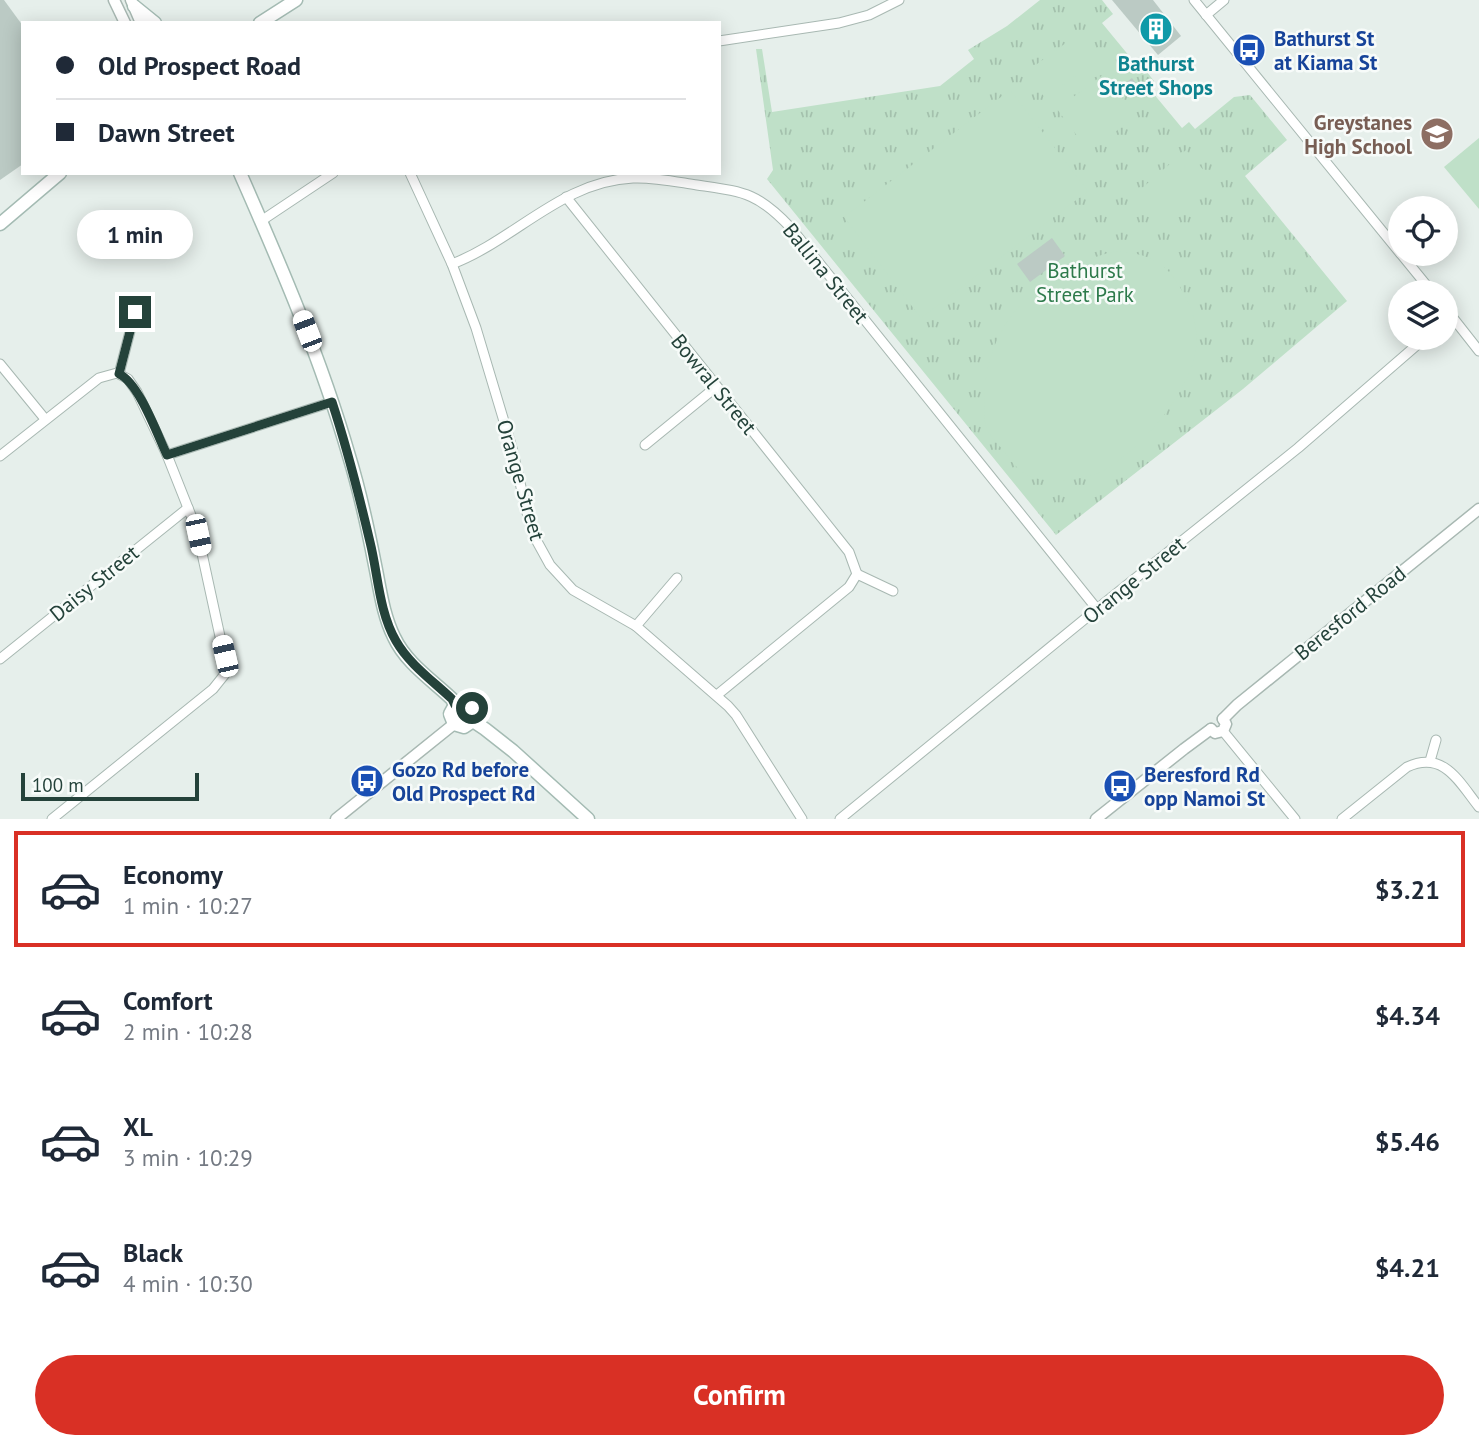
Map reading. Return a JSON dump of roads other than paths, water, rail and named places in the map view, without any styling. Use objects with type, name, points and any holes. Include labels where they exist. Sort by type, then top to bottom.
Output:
[{"type":"main road","points":[[263,21],[296,0]]},
{"type":"main road","points":[[132,3],[153,21]]},
{"type":"main road","points":[[0,224],[59,175]]},
{"type":"main road","points":[[241,175],[298,307],[332,402],[355,480],[391,632],[408,658],[452,699],[455,705]]},
{"type":"main road","points":[[463,703],[470,706],[474,714],[473,721],[464,727],[454,724],[450,714],[455,705],[463,703]]},
{"type":"main road","points":[[473,721],[513,751],[588,819]]},
{"type":"street","points":[[114,0],[124,21]]},
{"type":"street","points":[[721,41],[839,23],[869,15],[899,0]]},
{"type":"street","points":[[1194,0],[1388,238]]},
{"type":"street","points":[[1206,15],[1224,0]]},
{"type":"street","points":[[132,3],[140,21]]},
{"type":"street","points":[[261,221],[330,175]]},
{"type":"street","name":"Orange Street","points":[[411,175],[452,264],[476,328],[512,448],[534,536],[550,565],[573,590],[636,626],[717,695],[736,715],[802,819]]},
{"type":"street","name":"Ballina Street","points":[[452,264],[468,258],[552,204],[603,182],[640,177],[734,190],[765,203],[791,228],[1097,609]]},
{"type":"street","name":"Bowral Street","points":[[566,197],[849,552],[857,573]]},
{"type":"street","points":[[1411,266],[1422,280]]},
{"type":"street","points":[[119,374],[135,312]]},
{"type":"street","points":[[1458,327],[1479,351]]},
{"type":"street","name":"Orange Street","points":[[840,819],[1298,448],[1411,350]]},
{"type":"street","points":[[0,364],[45,419]]},
{"type":"street","points":[[0,456],[99,378],[119,374],[128,379],[167,455],[198,535],[230,676],[52,819]]},
{"type":"street","points":[[645,445],[716,387]]},
{"type":"street","points":[[167,455],[332,402]]},
{"type":"street","name":"Daisy Street","points":[[0,659],[188,508]]},
{"type":"street","name":"Beresford Road","points":[[1217,730],[1210,725],[1211,720],[1217,717],[1223,719],[1479,509]]},
{"type":"street","points":[[717,695],[849,587],[857,573],[893,591]]},
{"type":"street","points":[[636,626],[677,578]]},
{"type":"street","points":[[336,819],[454,724]]},
{"type":"street","points":[[1096,819],[1184,748],[1217,730],[1295,819]]},
{"type":"street","points":[[1430,761],[1436,740]]},
{"type":"street","points":[[1342,819],[1407,767],[1430,761],[1451,773],[1479,807]]},
{"type":"place","name":"Bathurst Street Shops","points":[[1156,29]]},
{"type":"place","name":"Bathurst St at Kiama St","points":[[1249,50]]},
{"type":"place","name":"Greystanes High School","points":[[1437,134]]},
{"type":"place","name":"Gozo Rd before Old Prospect Rd","points":[[367,781]]},
{"type":"place","name":"Beresford Rd opp Namoi St","points":[[1120,786]]},
{"type":"park label","name":"Bathurst Street Park","points":[[1085,282]]}]
